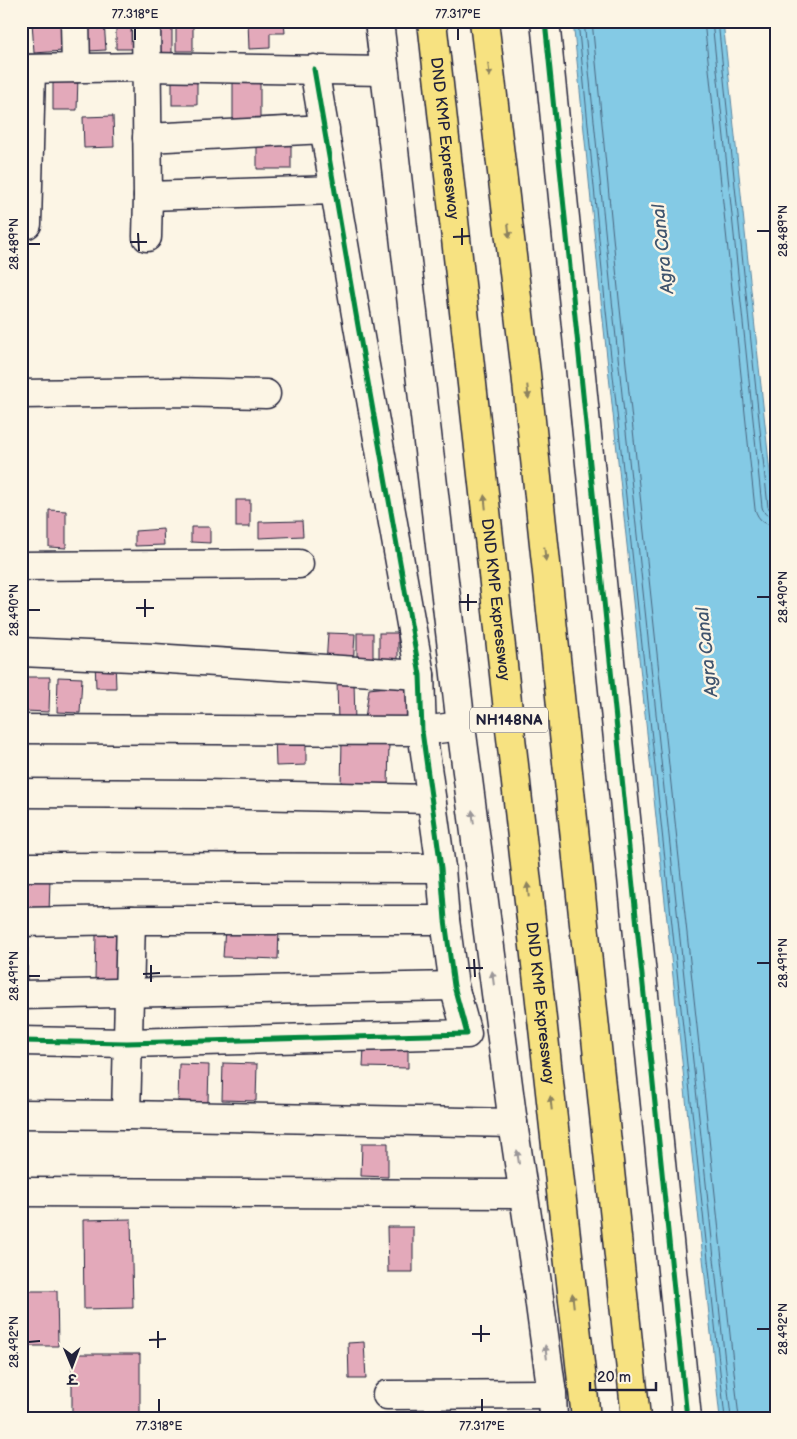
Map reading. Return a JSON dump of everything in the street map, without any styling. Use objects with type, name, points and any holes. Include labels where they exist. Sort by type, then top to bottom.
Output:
[{"type":"highway","name":"DND KMP Expressway","points":[[432,21],[586,1418]]},
{"type":"highway","name":"NH148NA","points":[[484,21],[527,382],[636,1418]]},
{"type":"street","points":[[75,21],[76,68]]},
{"type":"street","points":[[146,21],[148,196],[146,237]]},
{"type":"street","points":[[378,21],[461,726],[497,1005],[553,1406],[386,1395]]},
{"type":"street","points":[[545,21],[687,1418]]},
{"type":"street","points":[[27,224],[26,69],[147,67],[384,71]]},
{"type":"street","points":[[21,1041],[127,1043],[466,1034],[456,995],[444,920],[441,868],[422,731],[420,675],[314,69]]},
{"type":"street","points":[[147,138],[325,130]]},
{"type":"street","points":[[148,196],[335,190]]},
{"type":"street","points":[[21,394],[172,392],[266,394]]},
{"type":"street","points":[[21,566],[299,564]]},
{"type":"street","points":[[21,652],[154,658],[420,675]]},
{"type":"street","points":[[21,729],[422,731],[461,726]]},
{"type":"street","points":[[21,793],[204,794],[431,799]]},
{"type":"street","points":[[21,867],[441,868]]},
{"type":"street","points":[[126,1115],[131,920]]},
{"type":"street","points":[[21,922],[444,920]]},
{"type":"street","points":[[21,995],[456,995],[497,1005]]},
{"type":"street","points":[[21,1114],[513,1123]]},
{"type":"street","points":[[21,1192],[523,1194]]},
{"type":"water","name":"Agra Canal","points":[[573,21],[723,21],[776,530],[776,1418],[720,1418]]},
{"type":"building","points":[[21,21],[26,21],[26,52],[21,52]]},
{"type":"building","points":[[32,21],[62,21],[63,51],[34,53]]},
{"type":"building","points":[[86,21],[104,21],[106,50],[88,51]]},
{"type":"building","points":[[116,21],[137,21],[136,49],[116,49]]},
{"type":"building","points":[[152,21],[172,21],[172,53],[152,53]]},
{"type":"building","points":[[176,21],[193,21],[193,51],[176,51]]},
{"type":"building","points":[[248,21],[284,21],[285,33],[270,33],[270,48],[249,49]]},
{"type":"building","points":[[233,71],[260,71],[260,132],[233,131]]},
{"type":"building","points":[[53,76],[78,76],[77,110],[53,110]]},
{"type":"building","points":[[172,76],[197,76],[197,105],[172,105]]},
{"type":"building","points":[[113,116],[114,147],[84,148],[83,117]]},
{"type":"building","points":[[291,140],[291,169],[257,169],[257,141]]},
{"type":"building","points":[[236,500],[250,500],[250,527],[236,527]]},
{"type":"building","points":[[49,510],[66,511],[66,548],[49,547]]},
{"type":"building","points":[[302,521],[303,536],[259,538],[259,522]]},
{"type":"building","points":[[191,527],[210,527],[210,543],[191,542]]},
{"type":"building","points":[[163,529],[164,545],[135,546],[135,531]]},
{"type":"building","points":[[328,633],[355,634],[353,667],[326,665]]},
{"type":"building","points":[[357,633],[373,633],[373,663],[357,663]]},
{"type":"building","points":[[379,633],[398,633],[398,665],[379,665]]},
{"type":"building","points":[[95,660],[115,660],[116,688],[96,688]]},
{"type":"building","points":[[24,677],[50,677],[49,712],[24,711]]},
{"type":"building","points":[[58,677],[82,678],[80,713],[57,712]]},
{"type":"building","points":[[337,680],[354,681],[355,723],[338,722]]},
{"type":"building","points":[[406,685],[407,726],[364,726],[369,689]]},
{"type":"building","points":[[275,736],[306,736],[306,765],[276,766]]},
{"type":"building","points":[[342,741],[389,743],[388,788],[341,787]]},
{"type":"building","points":[[21,878],[50,879],[49,914],[21,913]]},
{"type":"building","points":[[225,928],[279,930],[278,959],[223,957]]},
{"type":"building","points":[[21,935],[28,936],[27,982],[21,982]]},
{"type":"building","points":[[96,935],[121,935],[119,979],[95,979]]},
{"type":"building","points":[[364,1047],[408,1048],[408,1068],[363,1067]]},
{"type":"building","points":[[223,1063],[257,1064],[256,1101],[222,1100]]},
{"type":"building","points":[[179,1064],[209,1065],[208,1102],[178,1101]]},
{"type":"building","points":[[362,1143],[388,1143],[388,1177],[361,1176]]},
{"type":"building","points":[[131,1219],[133,1308],[84,1309],[83,1220]]},
{"type":"building","points":[[387,1227],[413,1227],[413,1272],[388,1272]]},
{"type":"building","points":[[25,1291],[57,1291],[58,1346],[26,1346]]},
{"type":"building","points":[[364,1342],[366,1379],[349,1379],[348,1343]]},
{"type":"building","points":[[72,1354],[140,1354],[140,1418],[72,1417]]},
{"type":"cycle path","points":[[545,21],[687,1418]]},
{"type":"cycle path","points":[[21,1041],[127,1043],[467,1034],[454,986],[445,920],[441,868],[422,731],[420,675],[314,69]]}]
